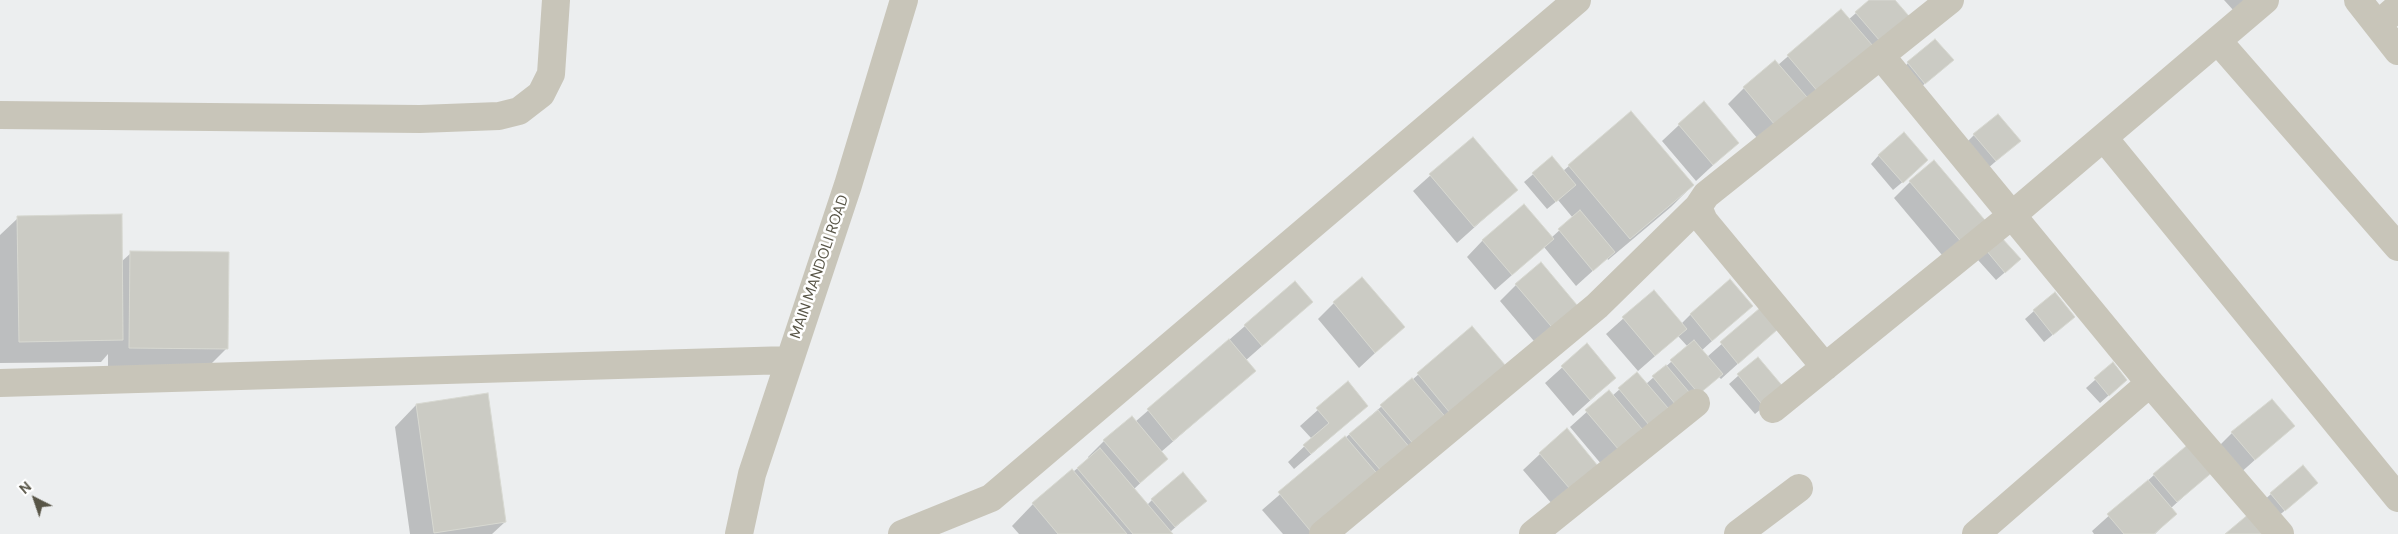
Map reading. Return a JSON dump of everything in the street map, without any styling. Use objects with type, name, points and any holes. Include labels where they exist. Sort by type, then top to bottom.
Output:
[{"type":"street","points":[[0,115],[410,119],[499,116],[519,111],[542,94],[551,74],[556,0]]},
{"type":"street","name":"MAIN MANDOLI ROAD","points":[[739,534],[752,474],[848,185],[904,0]]},
{"type":"street","points":[[902,534],[991,498],[1577,0]]},
{"type":"street","points":[[1323,534],[1597,306],[1698,207],[1706,195],[1950,0]]},
{"type":"street","points":[[1773,409],[2011,216],[2265,0]]},
{"type":"street","points":[[2358,0],[2398,50]]},
{"type":"street","points":[[2378,25],[2398,7]]},
{"type":"street","points":[[2218,41],[2398,247]]},
{"type":"street","points":[[1880,56],[2150,383],[2280,534]]},
{"type":"street","points":[[2104,138],[2398,498]]},
{"type":"street","points":[[1698,207],[1704,221],[1825,366]]},
{"type":"street","points":[[0,382],[789,360]]},
{"type":"street","points":[[1976,534],[2150,383]]},
{"type":"street","points":[[1532,534],[1696,403]]},
{"type":"street","points":[[1738,534],[1799,488]]},
{"type":"building","points":[[1869,0],[1895,0],[1915,23],[1886,48],[1855,12]]},
{"type":"building","points":[[1841,9],[1873,46],[1819,93],[1787,55]]},
{"type":"building","points":[[1935,39],[1954,60],[1925,84],[1907,62]]},
{"type":"building","points":[[1775,60],[1812,103],[1780,131],[1743,87]]},
{"type":"building","points":[[1704,101],[1739,143],[1713,165],[1678,124]]},
{"type":"building","points":[[1631,111],[1694,185],[1630,239],[1568,165]]},
{"type":"building","points":[[1998,114],[2021,141],[1996,161],[1973,134]]},
{"type":"building","points":[[1904,132],[1928,160],[1903,183],[1878,155]]},
{"type":"building","points":[[1473,137],[1518,190],[1474,227],[1429,174]]},
{"type":"building","points":[[1552,156],[1576,185],[1556,202],[1532,173]]},
{"type":"building","points":[[1934,160],[1989,225],[1964,245],[1909,181]]},
{"type":"building","points":[[1524,204],[1554,239],[1512,275],[1482,240]]},
{"type":"building","points":[[1580,210],[1615,252],[1593,271],[1558,229]]},
{"type":"building","points":[[122,214],[123,340],[19,342],[17,216]]},
{"type":"building","points":[[2001,237],[2021,259],[2005,273],[1986,250]]},
{"type":"building","points":[[130,251],[229,252],[228,349],[129,348]]},
{"type":"building","points":[[1541,262],[1582,311],[1556,332],[1515,284]]},
{"type":"building","points":[[1362,277],[1405,327],[1375,353],[1333,302]]},
{"type":"building","points":[[1730,279],[1753,306],[1712,341],[1690,314]]},
{"type":"building","points":[[1295,281],[1313,302],[1262,346],[1244,325]]},
{"type":"building","points":[[1654,290],[1687,329],[1655,356],[1622,317]]},
{"type":"building","points":[[2055,292],[2075,317],[2053,335],[2033,310]]},
{"type":"building","points":[[1767,302],[1785,323],[1738,364],[1720,342]]},
{"type":"building","points":[[1472,326],[1511,372],[1455,419],[1417,373]]},
{"type":"building","points":[[1229,339],[1256,371],[1173,441],[1147,409]]},
{"type":"building","points":[[1694,340],[1723,374],[1699,394],[1670,360]]},
{"type":"building","points":[[1587,343],[1616,378],[1590,400],[1561,366]]},
{"type":"building","points":[[1758,357],[1785,389],[1764,407],[1737,374]]},
{"type":"building","points":[[2113,362],[2127,380],[2109,396],[2094,378]]},
{"type":"building","points":[[1666,365],[1695,399],[1681,411],[1652,376]]},
{"type":"building","points":[[1637,372],[1668,408],[1649,425],[1618,388]]},
{"type":"building","points":[[1412,378],[1448,420],[1416,447],[1380,405]]},
{"type":"building","points":[[1348,381],[1368,406],[1311,454],[1303,445],[1329,423],[1316,408]]},
{"type":"building","points":[[1609,390],[1642,429],[1619,450],[1585,410]]},
{"type":"building","points":[[488,393],[506,522],[434,533],[416,404]]},
{"type":"building","points":[[2272,399],[2295,426],[2255,460],[2231,432]]},
{"type":"building","points":[[1378,410],[1411,449],[1383,473],[1349,434]]},
{"type":"building","points":[[1132,416],[1168,459],[1140,483],[1103,440]]},
{"type":"building","points":[[1567,428],[1598,466],[1570,489],[1539,453]]},
{"type":"building","points":[[1345,436],[1380,477],[1313,534],[1278,492]]},
{"type":"building","points":[[2191,442],[2215,470],[2177,502],[2153,474]]},
{"type":"building","points":[[1100,448],[1173,534],[1133,534],[1077,468]]},
{"type":"building","points":[[2303,465],[2318,483],[2285,511],[2270,493]]},
{"type":"building","points":[[1072,469],[1127,534],[1058,534],[1032,503]]},
{"type":"building","points":[[1183,472],[1207,501],[1175,527],[1151,499]]},
{"type":"building","points":[[2148,480],[2177,514],[2154,534],[2124,534],[2107,514]]},
{"type":"building","points":[[2250,513],[2268,534],[2225,534]]}]
